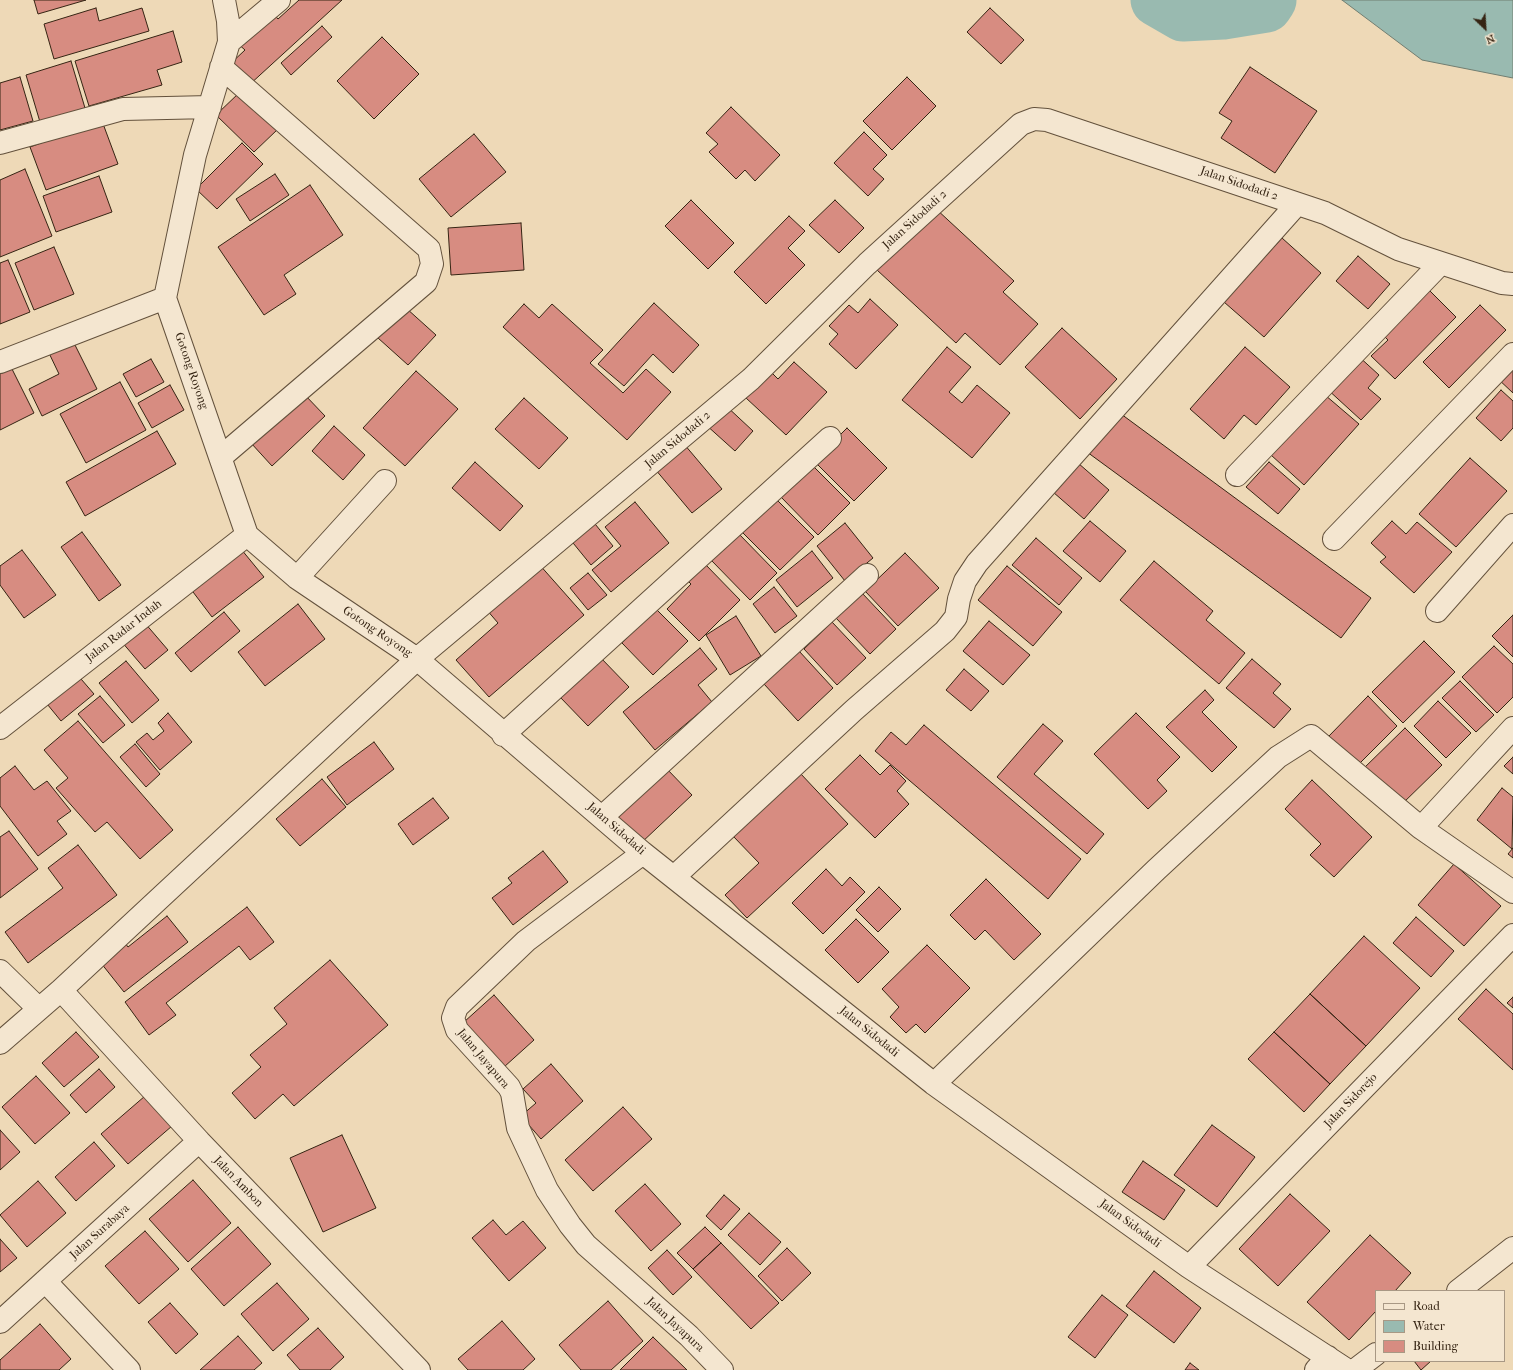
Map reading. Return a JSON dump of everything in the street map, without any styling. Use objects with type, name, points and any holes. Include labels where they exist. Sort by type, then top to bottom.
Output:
[{"type":"street","points":[[0,362],[165,298],[195,156],[229,42],[228,21],[224,0]]},
{"type":"street","points":[[229,42],[279,0]]},
{"type":"street","points":[[221,67],[429,249],[432,264],[426,282],[221,457]]},
{"type":"street","points":[[0,142],[123,109],[210,107]]},
{"type":"street","name":"Jalan Sidodadi 2","points":[[0,1043],[61,990],[417,659],[751,379],[867,264],[1021,124],[1034,119],[1047,120],[1325,213],[1398,249],[1502,283],[1513,284]]},
{"type":"street","points":[[675,876],[854,710],[945,631],[956,617],[959,599],[965,581],[977,564],[1297,204]]},
{"type":"street","points":[[1237,475],[1441,263]]},
{"type":"street","name":"Gotong Royong","points":[[165,298],[247,535],[297,578],[417,659]]},
{"type":"street","points":[[1334,539],[1513,354]]},
{"type":"street","points":[[504,734],[830,438]]},
{"type":"street","points":[[297,578],[384,481]]},
{"type":"street","points":[[1437,611],[1513,525]]},
{"type":"street","name":"Jalan Radar Indah","points":[[0,728],[247,535]]},
{"type":"street","points":[[602,817],[868,576]]},
{"type":"street","name":"Jalan Sidodadi","points":[[417,659],[643,853],[675,876],[934,1084],[1322,1363],[1347,1370]]},
{"type":"street","points":[[1421,828],[1513,728]]},
{"type":"street","points":[[934,1084],[1167,859],[1278,757],[1311,736],[1421,828],[1513,892]]},
{"type":"street","name":"Jalan Jayapura","points":[[643,853],[526,941],[457,1007],[453,1018],[457,1030],[509,1087],[512,1093],[518,1128],[547,1190],[570,1225],[586,1245],[689,1336],[722,1370]]},
{"type":"street","name":"Jalan Sidorejo","points":[[1189,1267],[1513,935]]},
{"type":"street","points":[[0,971],[39,1009]]},
{"type":"street","name":"Jalan Ambon","points":[[61,990],[199,1141],[420,1370]]},
{"type":"street","name":"Jalan Surabaya","points":[[0,1322],[199,1141]]},
{"type":"street","points":[[1459,1290],[1513,1248]]},
{"type":"street","points":[[45,1281],[128,1370]]},
{"type":"street","points":[[1355,1370],[1375,1355]]},
{"type":"water","points":[[1172,0],[1274,0],[1196,15]]},
{"type":"water","points":[[1342,0],[1513,0],[1513,78],[1422,60]]},
{"type":"building","points":[[34,0],[86,0],[38,14]]},
{"type":"building","points":[[299,0],[342,0],[248,86],[229,65],[245,50],[236,42],[270,10],[278,19]]},
{"type":"building","points":[[96,8],[99,21],[142,8],[149,31],[54,59],[44,24]]},
{"type":"building","points":[[990,8],[1024,40],[1001,64],[967,32]]},
{"type":"building","points":[[322,26],[332,37],[291,75],[281,63]]},
{"type":"building","points":[[173,31],[182,62],[157,70],[162,85],[89,106],[75,61]]},
{"type":"building","points":[[382,37],[419,74],[374,119],[337,81]]},
{"type":"building","points":[[71,61],[85,108],[40,122],[26,75]]},
{"type":"building","points":[[1250,67],[1317,111],[1275,173],[1221,138],[1232,121],[1219,113]]},
{"type":"building","points":[[20,77],[33,121],[0,130],[0,83]]},
{"type":"building","points":[[907,77],[936,106],[892,150],[863,121]]},
{"type":"building","points":[[240,92],[278,129],[254,152],[216,115]]},
{"type":"building","points":[[731,107],[780,155],[755,181],[745,170],[736,179],[709,152],[718,144],[706,133]]},
{"type":"building","points":[[102,121],[118,164],[46,190],[30,147]]},
{"type":"building","points":[[864,132],[887,155],[873,169],[884,179],[868,196],[834,163]]},
{"type":"building","points":[[474,134],[506,172],[451,217],[419,179]]},
{"type":"building","points":[[242,143],[263,164],[217,209],[196,189]]},
{"type":"building","points":[[25,169],[52,236],[0,257],[0,180]]},
{"type":"building","points":[[275,174],[289,195],[250,221],[236,199]]},
{"type":"building","points":[[99,176],[112,212],[56,232],[43,196]]},
{"type":"building","points":[[310,185],[343,235],[284,275],[296,294],[264,315],[218,247]]},
{"type":"building","points":[[691,200],[734,243],[708,269],[665,226]]},
{"type":"building","points":[[835,200],[864,228],[839,253],[809,225]]},
{"type":"building","points":[[935,208],[1014,281],[1003,292],[1038,324],[1000,365],[965,333],[956,343],[877,270]]},
{"type":"building","points":[[789,216],[805,231],[788,248],[805,265],[766,304],[734,272]]},
{"type":"building","points":[[521,223],[524,270],[451,275],[448,228]]},
{"type":"building","points":[[1282,238],[1321,273],[1264,337],[1224,302]]},
{"type":"building","points":[[54,247],[74,294],[34,310],[15,263]]},
{"type":"building","points":[[1358,256],[1390,284],[1368,309],[1336,281]]},
{"type":"building","points":[[8,260],[30,312],[0,324],[0,263]]},
{"type":"building","points":[[1424,285],[1456,317],[1395,379],[1371,356],[1388,340],[1379,331]]},
{"type":"building","points":[[870,299],[898,325],[856,369],[829,344],[838,334],[829,326],[849,305],[858,313]]},
{"type":"building","points":[[654,303],[699,345],[673,373],[653,354],[624,386],[598,364]]},
{"type":"building","points":[[524,304],[539,318],[552,304],[603,350],[590,363],[623,393],[646,369],[671,392],[627,440],[503,327]]},
{"type":"building","points":[[1480,305],[1506,330],[1449,388],[1423,362]]},
{"type":"building","points":[[406,308],[436,335],[408,365],[378,338]]},
{"type":"building","points":[[1062,328],[1117,379],[1080,419],[1025,367]]},
{"type":"building","points":[[72,339],[97,389],[42,416],[29,389],[59,374],[48,351]]},
{"type":"building","points":[[947,347],[971,367],[949,392],[962,403],[977,385],[1010,413],[972,458],[902,400]]},
{"type":"building","points":[[1245,347],[1290,387],[1256,425],[1244,415],[1224,439],[1190,409]]},
{"type":"building","points":[[1356,354],[1379,375],[1368,388],[1381,399],[1361,420],[1326,388]]},
{"type":"building","points":[[1513,358],[1513,393],[1496,377]]},
{"type":"building","points":[[151,359],[164,382],[136,397],[123,374]]},
{"type":"building","points":[[794,362],[827,392],[786,435],[746,398],[771,372],[778,379]]},
{"type":"building","points":[[10,365],[34,413],[0,430],[0,369]]},
{"type":"building","points":[[416,371],[458,409],[405,466],[363,428]]},
{"type":"building","points":[[120,382],[146,430],[86,463],[60,414]]},
{"type":"building","points":[[170,385],[184,410],[152,428],[138,403]]},
{"type":"building","points":[[1501,390],[1513,401],[1513,428],[1501,441],[1476,418]]},
{"type":"building","points":[[304,394],[325,416],[272,466],[251,443]]},
{"type":"building","points":[[1325,395],[1359,424],[1304,485],[1271,455]]},
{"type":"building","points":[[524,398],[568,438],[539,469],[495,429]]},
{"type":"building","points":[[724,404],[753,431],[735,451],[705,424]]},
{"type":"building","points":[[1117,411],[1371,598],[1341,638],[1087,452]]},
{"type":"building","points":[[334,426],[365,455],[343,480],[312,451]]},
{"type":"building","points":[[847,428],[887,468],[854,501],[814,461]]},
{"type":"building","points":[[157,431],[176,464],[85,516],[66,482]]},
{"type":"building","points":[[684,444],[722,489],[692,513],[655,469]]},
{"type":"building","points":[[1470,458],[1507,491],[1456,547],[1419,514]]},
{"type":"building","points":[[475,462],[523,506],[500,531],[452,488]]},
{"type":"building","points":[[1269,462],[1300,489],[1278,514],[1246,487]]},
{"type":"building","points":[[1078,463],[1109,490],[1084,519],[1053,492]]},
{"type":"building","points":[[812,465],[850,503],[818,535],[780,496]]},
{"type":"building","points":[[774,497],[814,537],[780,570],[740,530]]},
{"type":"building","points":[[635,502],[669,543],[611,592],[592,570],[621,546],[605,527]]},
{"type":"building","points":[[591,519],[613,546],[591,565],[569,538]]},
{"type":"building","points":[[1090,521],[1126,551],[1100,582],[1063,551]]},
{"type":"building","points":[[1392,521],[1406,534],[1417,522],[1452,552],[1414,593],[1380,562],[1386,557],[1371,543]]},
{"type":"building","points":[[845,523],[873,558],[845,581],[817,546]]},
{"type":"building","points":[[82,532],[121,585],[99,601],[61,547]]},
{"type":"building","points":[[738,533],[777,573],[750,600],[711,560]]},
{"type":"building","points":[[1036,538],[1082,578],[1059,605],[1012,565]]},
{"type":"building","points":[[241,549],[264,577],[212,617],[190,588]]},
{"type":"building","points":[[22,550],[56,595],[24,618],[0,585],[0,566]]},
{"type":"building","points":[[812,551],[833,578],[797,607],[776,580]]},
{"type":"building","points":[[905,553],[939,588],[898,626],[865,591]]},
{"type":"building","points":[[1154,561],[1213,611],[1206,620],[1245,653],[1219,684],[1120,600]]},
{"type":"building","points":[[538,563],[584,615],[489,697],[456,660],[498,623],[486,609]]},
{"type":"building","points":[[704,563],[740,600],[699,641],[667,609],[691,584],[687,580]]},
{"type":"building","points":[[1007,566],[1062,612],[1033,646],[978,600]]},
{"type":"building","points":[[588,573],[607,595],[588,610],[570,588]]},
{"type":"building","points":[[774,587],[797,616],[775,633],[753,604]]},
{"type":"building","points":[[862,593],[896,629],[870,654],[836,618]]},
{"type":"building","points":[[298,604],[325,639],[265,686],[238,652]]},
{"type":"building","points":[[656,609],[688,641],[653,675],[622,643]]},
{"type":"building","points":[[224,612],[240,631],[191,672],[175,653]]},
{"type":"building","points":[[1513,615],[1513,657],[1492,636]]},
{"type":"building","points":[[736,616],[761,656],[730,675],[706,635]]},
{"type":"building","points":[[989,621],[1030,655],[1003,685],[963,651]]},
{"type":"building","points":[[144,622],[168,650],[145,669],[121,641]]},
{"type":"building","points":[[832,622],[866,658],[837,685],[804,649]]},
{"type":"building","points":[[1424,641],[1455,672],[1403,723],[1372,692]]},
{"type":"building","points":[[1494,646],[1513,664],[1513,697],[1497,713],[1462,677]]},
{"type":"building","points":[[700,648],[717,669],[698,685],[712,702],[655,750],[623,712]]},
{"type":"building","points":[[799,651],[833,688],[798,721],[764,684]]},
{"type":"building","points":[[599,656],[629,687],[588,726],[559,696]]},
{"type":"building","points":[[1252,659],[1281,684],[1273,693],[1291,709],[1274,728],[1226,688]]},
{"type":"building","points":[[126,661],[159,700],[132,723],[99,683]]},
{"type":"building","points":[[964,669],[989,691],[971,711],[946,690]]},
{"type":"building","points":[[75,672],[94,694],[61,721],[43,699]]},
{"type":"building","points":[[1460,681],[1494,715],[1476,732],[1442,698]]},
{"type":"building","points":[[1205,690],[1214,700],[1202,712],[1237,747],[1212,772],[1166,727]]},
{"type":"building","points":[[100,696],[125,725],[103,743],[78,714]]},
{"type":"building","points":[[1368,696],[1397,726],[1357,766],[1328,737]]},
{"type":"building","points":[[1438,701],[1471,733],[1446,758],[1414,726]]},
{"type":"building","points":[[168,713],[192,742],[160,770],[136,742],[147,733],[153,740],[164,731],[158,723]]},
{"type":"building","points":[[1136,713],[1180,757],[1157,780],[1167,791],[1148,809],[1094,754]]},
{"type":"building","points":[[78,721],[173,830],[140,859],[107,822],[95,832],[56,788],[68,778],[44,750]]},
{"type":"building","points":[[1043,724],[1063,741],[1034,774],[1104,834],[1087,854],[997,777]]},
{"type":"building","points":[[924,725],[1081,859],[1048,899],[875,751],[891,732],[906,745]]},
{"type":"building","points":[[1405,728],[1442,765],[1399,807],[1362,770]]},
{"type":"building","points":[[374,742],[394,769],[347,805],[327,777]]},
{"type":"building","points":[[135,744],[160,774],[146,787],[120,757]]},
{"type":"building","points":[[860,755],[880,775],[890,765],[906,781],[897,791],[909,804],[875,838],[825,789]]},
{"type":"building","points":[[1513,757],[1513,774],[1504,766]]},
{"type":"building","points":[[15,766],[34,790],[47,781],[71,811],[57,821],[67,834],[38,856],[0,806],[0,778]]},
{"type":"building","points":[[666,768],[692,795],[640,844],[614,817]]},
{"type":"building","points":[[800,773],[848,824],[747,918],[725,895],[759,863],[733,836]]},
{"type":"building","points":[[322,779],[346,807],[300,846],[276,819]]},
{"type":"building","points":[[1312,780],[1372,837],[1334,877],[1310,855],[1321,844],[1285,809]]},
{"type":"building","points":[[1502,788],[1513,797],[1512,849],[1477,820]]},
{"type":"building","points":[[433,798],[449,818],[413,845],[398,824]]},
{"type":"building","points":[[9,831],[38,869],[0,898],[0,837]]},
{"type":"building","points":[[78,845],[117,895],[28,963],[5,932],[63,888],[48,868]]},
{"type":"building","points":[[1513,848],[1513,858],[1508,854]]},
{"type":"building","points":[[543,851],[568,882],[513,925],[492,898],[512,883],[508,878]]},
{"type":"building","points":[[1454,864],[1501,906],[1464,946],[1418,905]]},
{"type":"building","points":[[826,869],[842,886],[850,877],[865,892],[823,934],[792,903]]},
{"type":"building","points":[[986,879],[1041,934],[1014,960],[985,930],[975,940],[950,915]]},
{"type":"building","points":[[879,887],[901,909],[878,932],[856,910]]},
{"type":"building","points":[[247,907],[274,942],[250,960],[239,946],[166,1003],[176,1015],[149,1035],[125,1002]]},
{"type":"building","points":[[167,916],[188,942],[124,992],[97,958],[122,939],[128,947]]},
{"type":"building","points":[[1416,917],[1454,951],[1431,977],[1393,943]]},
{"type":"building","points":[[856,919],[889,952],[858,983],[825,950]]},
{"type":"building","points":[[1364,936],[1420,988],[1366,1046],[1310,994]]},
{"type":"building","points":[[927,945],[970,988],[925,1033],[916,1024],[906,1033],[890,1017],[899,1007],[882,989]]},
{"type":"building","points":[[330,960],[388,1025],[294,1106],[283,1094],[255,1119],[232,1093],[261,1067],[250,1055],[287,1024],[274,1008]]},
{"type":"building","points":[[1486,989],[1513,1014],[1513,1070],[1458,1019]]},
{"type":"building","points":[[1310,994],[1366,1046],[1330,1084],[1274,1032]]},
{"type":"building","points":[[494,995],[534,1040],[504,1067],[464,1022]]},
{"type":"building","points":[[1513,997],[1513,1008],[1507,1003]]},
{"type":"building","points":[[76,1032],[99,1057],[64,1087],[42,1063]]},
{"type":"building","points":[[1274,1032],[1330,1084],[1304,1112],[1248,1059]]},
{"type":"building","points":[[551,1064],[583,1101],[541,1139],[521,1116],[536,1103],[523,1089]]},
{"type":"building","points":[[99,1069],[115,1087],[86,1113],[70,1095]]},
{"type":"building","points":[[36,1076],[70,1113],[35,1144],[2,1107]]},
{"type":"building","points":[[145,1096],[172,1126],[128,1164],[101,1134]]},
{"type":"building","points":[[623,1107],[652,1139],[593,1191],[565,1160]]},
{"type":"building","points":[[1212,1125],[1255,1157],[1217,1207],[1174,1175]]},
{"type":"building","points":[[0,1130],[20,1152],[0,1170]]},
{"type":"building","points":[[342,1135],[376,1208],[323,1232],[290,1158]]},
{"type":"building","points":[[94,1142],[115,1166],[76,1201],[55,1177]]},
{"type":"building","points":[[1143,1161],[1185,1190],[1164,1220],[1122,1192]]},
{"type":"building","points":[[193,1180],[231,1223],[188,1262],[149,1219]]},
{"type":"building","points":[[38,1181],[66,1213],[27,1247],[0,1215]]},
{"type":"building","points":[[645,1184],[681,1224],[651,1251],[615,1211]]},
{"type":"building","points":[[1290,1194],[1330,1231],[1278,1286],[1239,1249]]},
{"type":"building","points":[[724,1195],[740,1209],[721,1230],[706,1216]]},
{"type":"building","points":[[749,1213],[781,1242],[760,1265],[728,1235]]},
{"type":"building","points":[[493,1220],[506,1235],[523,1221],[546,1248],[509,1281],[472,1238]]},
{"type":"building","points":[[238,1227],[271,1264],[224,1306],[191,1269]]},
{"type":"building","points":[[705,1227],[721,1243],[693,1269],[677,1253]]},
{"type":"building","points":[[145,1231],[179,1269],[139,1304],[105,1266]]},
{"type":"building","points":[[1370,1235],[1411,1273],[1396,1290],[1375,1290],[1375,1312],[1349,1340],[1307,1302]]},
{"type":"building","points":[[0,1239],[17,1258],[0,1272]]},
{"type":"building","points":[[721,1243],[779,1303],[751,1329],[693,1269]]},
{"type":"building","points":[[787,1248],[811,1273],[782,1301],[758,1276]]},
{"type":"building","points":[[667,1250],[692,1277],[673,1295],[648,1268]]},
{"type":"building","points":[[1154,1271],[1201,1308],[1174,1343],[1126,1306]]},
{"type":"building","points":[[277,1283],[309,1319],[273,1351],[241,1314]]},
{"type":"building","points":[[1102,1295],[1128,1315],[1095,1358],[1068,1337]]},
{"type":"building","points":[[608,1301],[643,1341],[611,1370],[581,1370],[559,1345]]},
{"type":"building","points":[[170,1303],[198,1334],[176,1354],[148,1322]]},
{"type":"building","points":[[502,1321],[535,1359],[523,1370],[468,1370],[458,1359]]},
{"type":"building","points":[[40,1324],[71,1359],[59,1370],[0,1370],[0,1360]]},
{"type":"building","points":[[318,1328],[344,1357],[330,1370],[300,1370],[287,1355]]},
{"type":"building","points":[[238,1336],[262,1363],[254,1370],[200,1370]]},
{"type":"building","points":[[653,1337],[687,1370],[620,1370]]},
{"type":"building","points":[[1415,1362],[1430,1362],[1421,1370]]},
{"type":"building","points":[[1190,1363],[1199,1370],[1185,1370]]},
{"type":"waterway","points":[[1157,0],[1183,15],[1223,13],[1266,6],[1270,0]]}]
